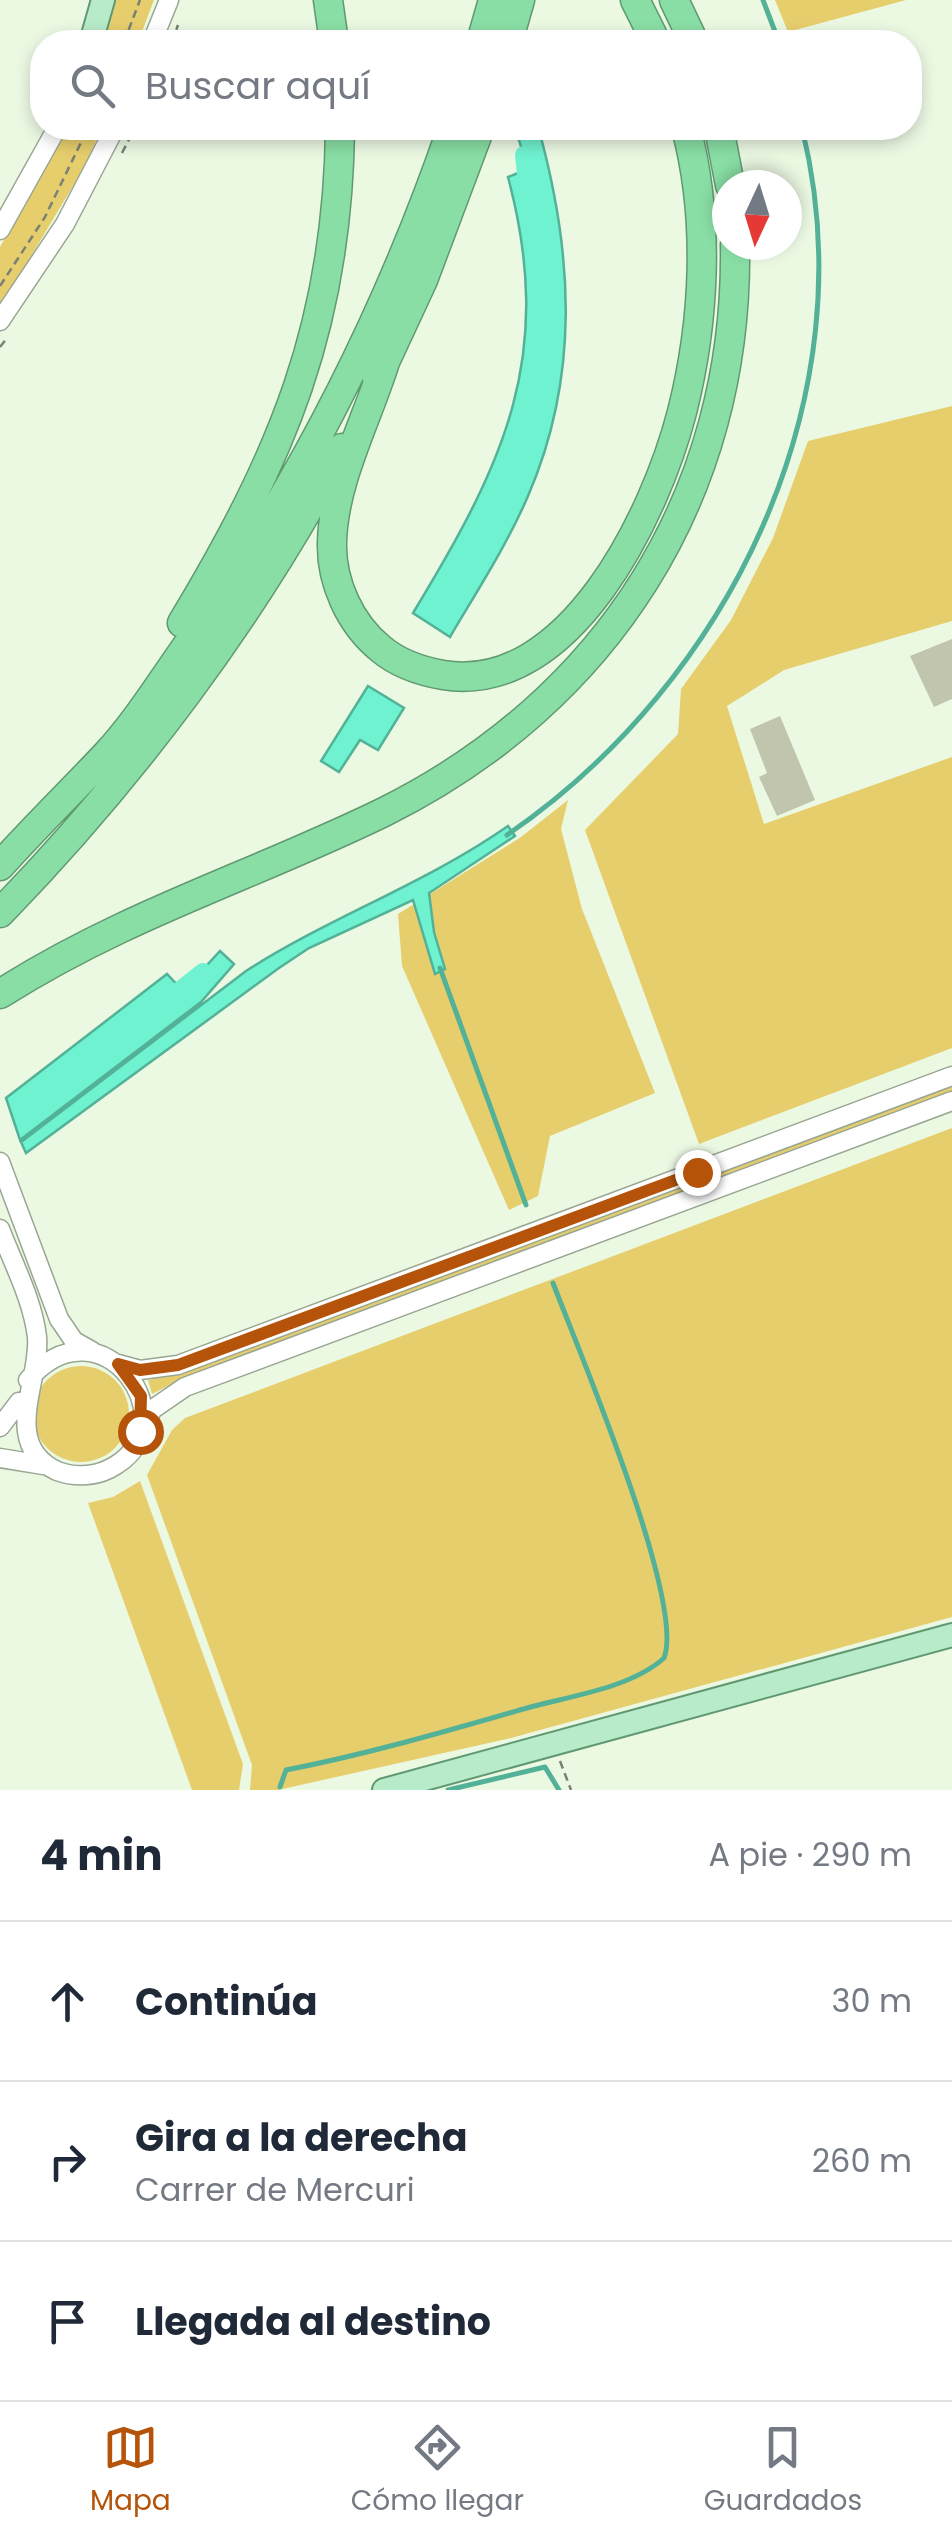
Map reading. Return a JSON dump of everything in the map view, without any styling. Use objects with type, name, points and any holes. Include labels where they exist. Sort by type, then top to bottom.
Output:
[{"type":"highway","points":[[328,0],[332,30]]},
{"type":"highway","points":[[484,30],[493,0]]},
{"type":"highway","points":[[511,30],[520,0]]},
{"type":"highway","points":[[635,0],[650,30]]},
{"type":"highway","points":[[674,0],[688,30]]},
{"type":"highway","points":[[72,786],[219,562],[257,494],[291,411],[328,278],[339,140]]},
{"type":"highway","points":[[0,866],[72,786],[106,756],[143,708],[284,498],[353,372],[395,281],[448,140]]},
{"type":"highway","points":[[0,913],[107,794],[216,652],[303,516],[386,362],[423,280],[476,140]]},
{"type":"highway","points":[[386,362],[343,481],[334,521],[332,545],[342,596],[369,639],[393,659],[416,668],[454,677],[478,676],[522,664],[565,632],[618,560],[663,471],[682,413],[694,351],[702,258],[698,190],[688,140]]},
{"type":"highway","points":[[721,140],[727,170]]},
{"type":"highway","points":[[0,994],[119,925],[332,837],[436,784],[515,730],[575,673],[621,619],[654,566],[697,474],[724,386],[736,292],[735,260]]},
{"type":"main road","points":[[96,30],[106,0]]},
{"type":"main road","points":[[384,1790],[952,1635]]},
{"type":"street","points":[[157,30],[169,0]]},
{"type":"street","points":[[0,230],[51,140]]},
{"type":"street","points":[[0,321],[86,185],[109,140]]},
{"type":"street","points":[[0,1162],[60,1319],[74,1340],[118,1364],[140,1370],[178,1365],[952,1076]]},
{"type":"street","points":[[0,1458],[70,1475],[103,1472],[130,1452],[154,1408],[185,1387],[952,1101]]},
{"type":"street","points":[[0,1229],[35,1325],[36,1356],[24,1389],[0,1427]]},
{"type":"street","points":[[48,1467],[39,1461],[21,1432],[24,1389],[58,1356],[97,1353]]},
{"type":"street","points":[[118,1364],[141,1396],[140,1431]]},
{"type":"path","points":[[129,30],[140,0]]},
{"type":"path","points":[[0,286],[45,217],[82,140]]},
{"type":"path","points":[[41,158],[86,185]]},
{"type":"path","points":[[554,1746],[571,1790]]},
{"type":"shaded area","points":[[116,0],[154,0],[143,30],[105,30]]},
{"type":"shaded area","points":[[775,0],[906,0],[795,30],[787,30]]},
{"type":"shaded area","points":[[58,140],[96,140],[0,308],[0,247]]},
{"type":"shaded area","points":[[952,406],[952,621],[784,670],[727,706],[764,824],[952,757],[952,1048],[699,1144],[585,830],[678,734],[681,689],[731,620],[773,538],[808,441]]},
{"type":"shaded area","points":[[568,800],[561,829],[582,909],[655,1093],[550,1136],[538,1196],[509,1210],[402,966],[398,914],[521,837]]},
{"type":"shaded area","points":[[952,1086],[952,1092],[180,1380],[152,1394],[148,1380],[178,1374]]},
{"type":"shaded area","points":[[952,1128],[952,1617],[511,1738],[278,1790],[250,1790],[252,1765],[147,1475],[172,1430],[185,1418]]},
{"type":"shaded area","points":[[72,1366],[90,1366],[108,1374],[121,1387],[129,1414],[126,1433],[108,1454],[90,1462],[72,1462],[54,1454],[41,1441],[33,1423],[33,1405],[41,1387],[54,1374]]},
{"type":"shaded area","points":[[140,1481],[243,1764],[239,1790],[192,1790],[88,1503],[113,1497]]},
{"type":"water","points":[[519,140],[541,140],[559,223],[564,269],[566,314],[556,406],[545,451],[520,514],[450,637],[413,613],[473,507],[513,406],[523,355],[526,300],[521,241],[508,177],[528,169]]},
{"type":"water","points":[[368,686],[404,708],[378,750],[360,740],[339,772],[321,761]]},
{"type":"water","points":[[508,826],[515,836],[429,893],[434,932],[445,969],[435,974],[413,900],[309,948],[26,1153],[21,1142],[246,971],[444,866]]},
{"type":"water","points":[[220,951],[234,964],[201,1002],[20,1140],[6,1098],[167,974],[183,991]]},
{"type":"building","points":[[952,639],[952,699],[934,707],[910,656]]},
{"type":"building","points":[[780,716],[815,800],[777,816],[759,777],[767,773],[750,729]]},
{"type":"waterway","points":[[763,0],[774,30]]},
{"type":"waterway","points":[[507,835],[586,772],[656,698],[716,616],[763,526],[797,430],[815,331],[818,230],[804,140]]},
{"type":"waterway","points":[[524,155],[528,192]]},
{"type":"waterway","points":[[440,968],[526,1205]]},
{"type":"waterway","points":[[165,1002],[203,972]]},
{"type":"waterway","points":[[280,1787],[286,1770],[599,1690],[635,1677],[664,1658],[667,1629],[645,1532],[553,1283]]},
{"type":"waterway","points":[[448,1790],[545,1767],[559,1790]]},
{"type":"route","points":[[140,1431],[141,1396],[118,1364],[140,1370],[178,1365],[697,1172]]}]
